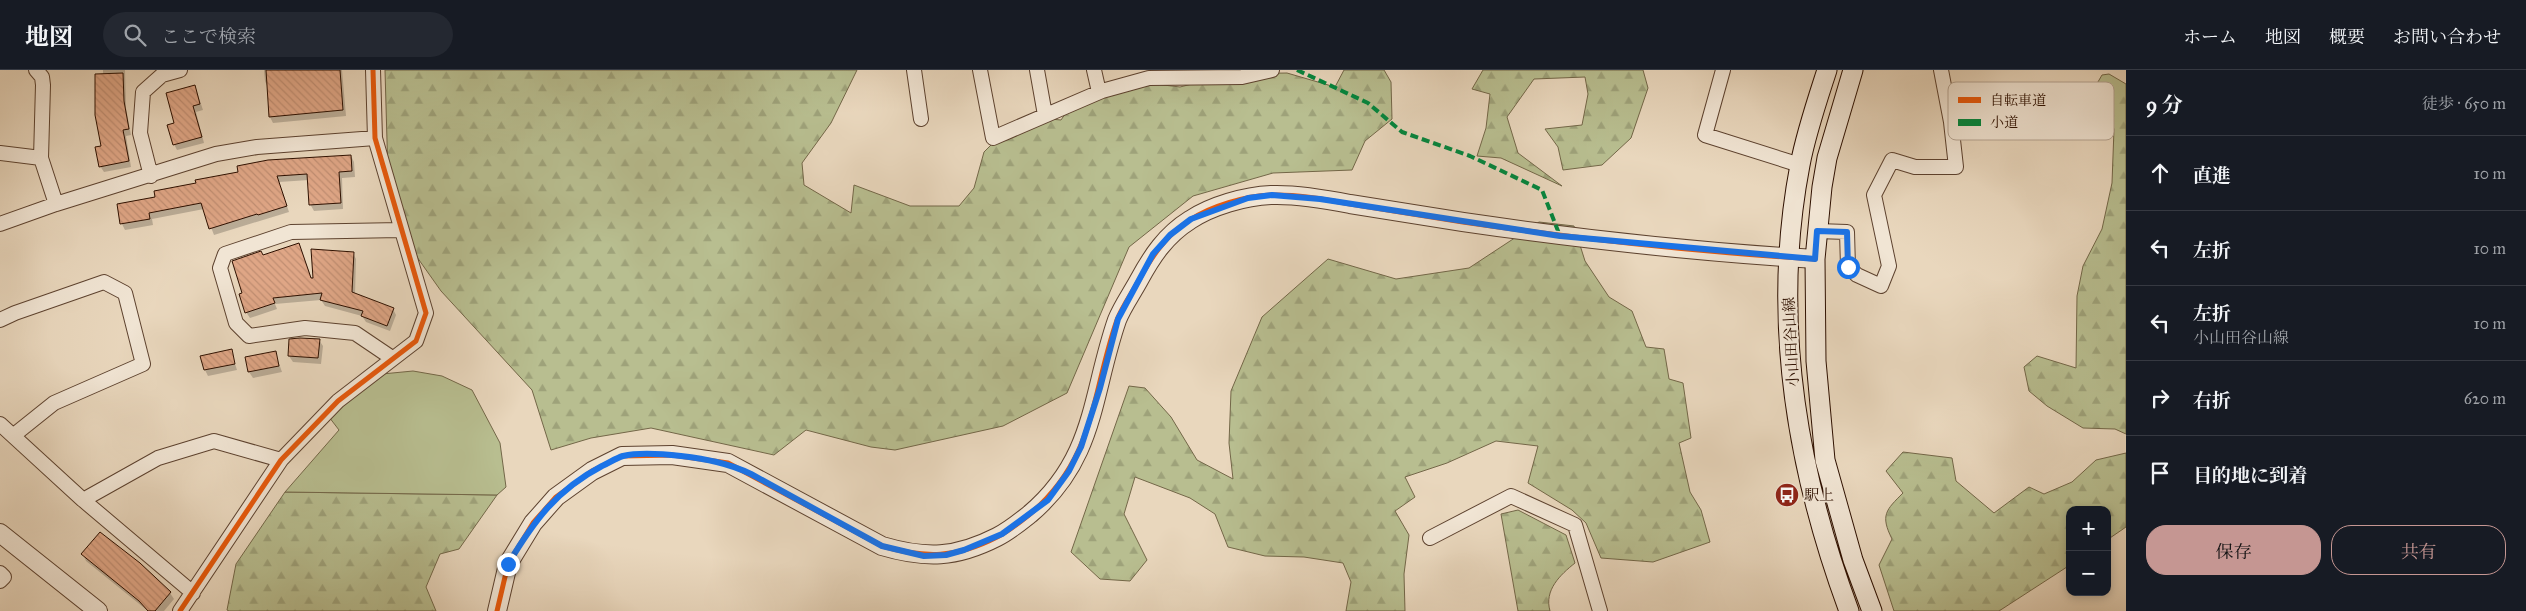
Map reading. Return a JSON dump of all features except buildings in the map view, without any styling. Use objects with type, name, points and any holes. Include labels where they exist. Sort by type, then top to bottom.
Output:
[{"type":"main road","name":"小山田谷山線","points":[[1827,70],[1807,134],[1800,165],[1790,258],[1788,339],[1796,417],[1815,505],[1849,611]]},
{"type":"main road","name":"小山田谷山線","points":[[1853,70],[1827,158],[1817,231],[1815,259],[1816,361],[1825,460],[1854,560],[1872,611]]},
{"type":"street","points":[[36,70],[42,77],[43,86],[42,158],[56,204]]},
{"type":"street","points":[[151,176],[140,133],[143,92],[162,75],[180,70]]},
{"type":"street","points":[[180,611],[194,593],[281,460],[338,401],[416,341],[426,313],[400,230],[375,138],[373,70]]},
{"type":"street","points":[[914,70],[921,119]]},
{"type":"street","points":[[980,70],[993,138],[1099,92],[1149,74],[1242,74],[1272,70]]},
{"type":"street","points":[[1037,70],[1045,115]]},
{"type":"street","points":[[1094,70],[1099,92]]},
{"type":"street","points":[[1723,70],[1705,135],[1800,165]]},
{"type":"street","points":[[1941,70],[1948,103]]},
{"type":"street","points":[[0,224],[56,204],[151,176],[216,154],[257,147],[375,138]]},
{"type":"street","points":[[1817,231],[1847,232],[1848,267],[1857,276],[1881,286],[1889,266],[1874,195],[1892,160],[1915,166],[1956,166],[1954,140]]},
{"type":"street","points":[[0,153],[42,158]]},
{"type":"street","points":[[497,611],[508,564],[533,523],[556,497],[592,471],[622,456],[672,455],[728,463],[882,546],[905,553],[924,556],[946,555],[985,543],[1002,534],[1048,500],[1069,471],[1084,438],[1118,319],[1153,254],[1170,235],[1191,219],[1248,198],[1272,195],[1320,199],[1560,236],[1815,259]]},
{"type":"street","points":[[392,358],[355,333],[306,328],[249,336],[236,323],[220,268],[225,254],[291,232],[400,230]]},
{"type":"street","points":[[0,320],[14,313],[104,282],[125,293],[143,364],[54,404],[14,435]]},
{"type":"street","points":[[0,424],[83,500],[194,593]]},
{"type":"street","points":[[83,500],[158,458],[214,441],[281,460]]},
{"type":"street","points":[[1430,538],[1511,496],[1575,525],[1600,611]]},
{"type":"street","points":[[0,534],[98,611]]},
{"type":"street","points":[[0,574],[4,577],[0,580]]},
{"type":"green space","points":[[385,70],[857,70],[831,123],[802,163],[804,185],[851,213],[854,185],[910,206],[959,206],[974,188],[984,152],[1004,132],[1039,118],[1061,120],[1074,101],[1101,83],[1147,83],[1180,87],[1232,74],[1287,73],[1335,87],[1344,70],[1384,70],[1391,82],[1392,119],[1365,141],[1352,170],[1273,173],[1193,196],[1129,247],[1067,393],[1003,426],[895,450],[871,447],[806,430],[774,455],[651,428],[591,438],[551,450],[532,390],[441,291],[412,250],[388,176]]},
{"type":"green space","points":[[1483,70],[1643,70],[1648,88],[1631,138],[1602,165],[1563,170],[1558,147],[1545,129],[1582,125],[1588,94],[1585,77],[1534,79],[1507,117],[1518,153],[1562,186],[1501,158],[1477,156],[1486,128],[1490,94],[1472,89]]},
{"type":"green space","points":[[2109,74],[2126,84],[2126,434],[2115,429],[2083,428],[2047,406],[2029,391],[2024,367],[2037,356],[2076,368],[2077,296],[2083,266],[2102,229],[2112,183],[2114,82],[2098,82],[2102,75]]},
{"type":"green space","points":[[1539,222],[1574,226],[1585,261],[1609,297],[1632,311],[1646,347],[1664,349],[1669,379],[1683,383],[1691,438],[1679,443],[1690,492],[1701,510],[1710,542],[1653,562],[1601,558],[1586,523],[1572,510],[1528,483],[1538,446],[1496,441],[1447,463],[1405,477],[1415,497],[1395,511],[1409,535],[1404,574],[1405,611],[1346,611],[1351,582],[1343,563],[1304,557],[1265,556],[1228,547],[1215,514],[1190,498],[1135,477],[1124,514],[1147,560],[1130,581],[1100,579],[1071,552],[1129,386],[1145,388],[1171,417],[1197,460],[1233,479],[1229,443],[1231,391],[1262,317],[1328,259],[1396,279],[1469,268]]},
{"type":"green space","points":[[413,371],[442,376],[472,390],[500,443],[506,487],[497,495],[285,492],[339,430],[329,417],[382,374]]},
{"type":"green space","points":[[1903,452],[1952,458],[1956,481],[1994,513],[2029,487],[2044,494],[2072,482],[2096,460],[2126,453],[2126,527],[2111,537],[2111,506],[2066,506],[2066,568],[1999,611],[1894,611],[1879,565],[1892,539],[1886,524],[1887,513],[1892,504],[1903,493],[1886,471]]},
{"type":"green space","points":[[285,492],[497,495],[459,549],[440,554],[426,587],[436,611],[229,611],[227,610],[236,564]]},
{"type":"green space","points":[[1518,510],[1566,535],[1575,563],[1559,578],[1551,590],[1549,596],[1550,611],[1518,611],[1501,514]]},
{"type":"marked path","points":[[1297,70],[1368,103],[1402,132],[1470,156],[1542,190],[1560,236]]},
{"type":"cycle path","points":[[180,611],[281,460],[338,401],[416,341],[426,313],[375,138],[373,70]]},
{"type":"cycle path","points":[[497,611],[508,564],[533,523],[556,497],[592,471],[622,456],[672,455],[728,463],[882,546],[898,550],[927,554],[954,553],[982,544],[1001,535],[1030,514],[1052,493],[1068,471],[1080,448],[1088,424],[1117,320],[1155,254],[1174,232],[1190,220],[1208,210],[1239,200],[1271,195],[1301,196],[1551,234],[1683,249],[1815,259]]},
{"type":"place","name":"駅上","points":[[1787,495]]},
{"type":"route","points":[[508,564],[533,523],[556,497],[592,471],[622,456],[646,454],[702,458],[728,463],[882,546],[905,553],[924,556],[946,555],[985,543],[1018,524],[1048,500],[1069,471],[1081,447],[1100,388],[1118,319],[1153,254],[1170,235],[1191,219],[1248,198],[1272,195],[1320,199],[1560,236],[1790,258],[1815,259],[1817,231],[1836,230],[1847,232],[1848,267]]}]
